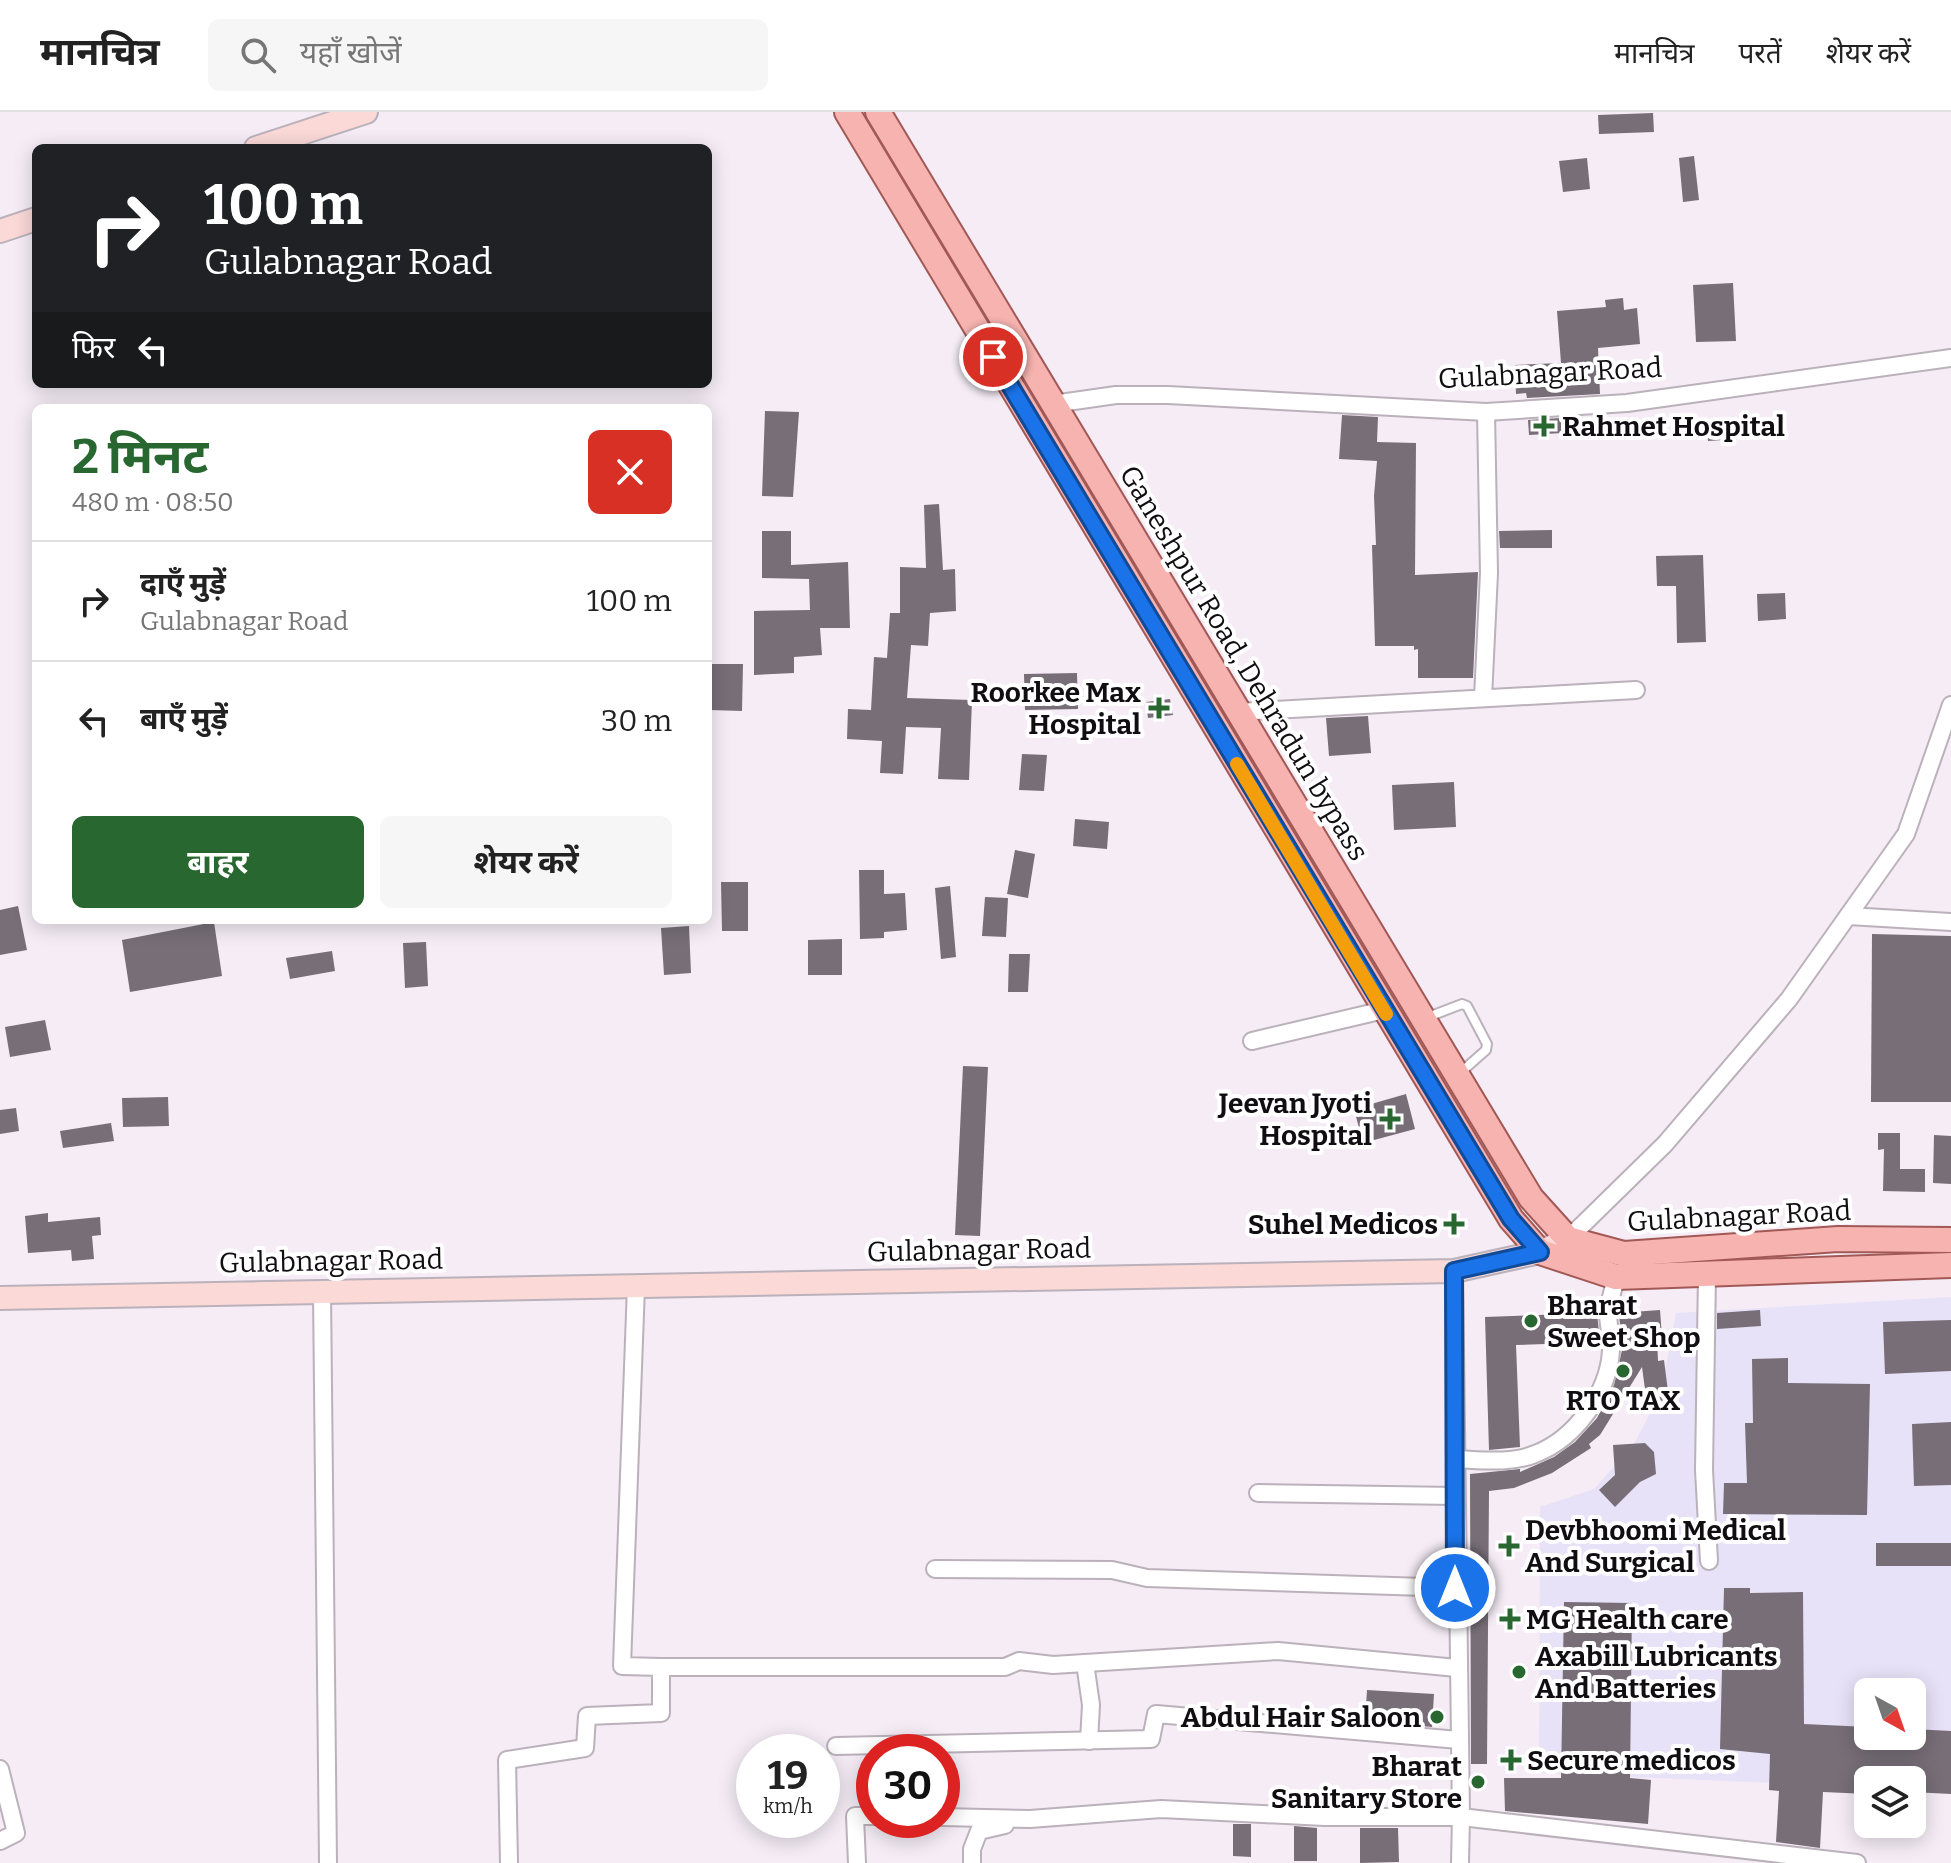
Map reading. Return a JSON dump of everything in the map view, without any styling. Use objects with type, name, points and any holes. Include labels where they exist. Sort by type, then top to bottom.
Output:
[{"type":"main road","points":[[268,144],[366,112]]},
{"type":"main road","points":[[847,112],[1511,1219],[1540,1252],[1616,1277],[1951,1265]]},
{"type":"main road","name":"Ganeshpur Road, Dehradun bypass","points":[[878,112],[1531,1198],[1568,1239]]},
{"type":"main road","points":[[0,231],[32,220]]},
{"type":"main road","name":"Gulabnagar Road","points":[[0,1298],[1454,1271],[1540,1252],[1568,1239],[1624,1254],[1838,1239],[1951,1240]]},
{"type":"street","name":"Gulabnagar Road","points":[[1053,404],[1116,395],[1168,395],[1486,412],[1627,403],[1951,358]]},
{"type":"street","points":[[1483,698],[1489,573],[1486,412]]},
{"type":"street","points":[[1237,712],[1636,690]]},
{"type":"street","points":[[1568,1239],[1665,1144],[1789,999],[1906,834],[1951,705]]},
{"type":"street","points":[[1848,916],[1951,922]]},
{"type":"street","points":[[1252,1041],[1384,1010]]},
{"type":"street","points":[[1454,1271],[1460,1863]]},
{"type":"street","points":[[1707,1274],[1704,1470],[1709,1561]]},
{"type":"street","points":[[1456,1459],[1510,1460],[1535,1455],[1556,1443],[1579,1422],[1606,1378],[1611,1349],[1608,1313],[1616,1277]]},
{"type":"street","points":[[636,1286],[622,1666],[1085,1663],[1278,1651],[1457,1668]]},
{"type":"street","points":[[322,1292],[328,1863]]},
{"type":"street","points":[[1258,1493],[1456,1496]]},
{"type":"street","points":[[935,1569],[1112,1570],[1147,1578],[1455,1588]]},
{"type":"street","points":[[1085,1663],[1091,1705],[1089,1741]]},
{"type":"street","points":[[509,1863],[507,1760],[585,1748],[587,1716],[661,1713],[661,1667]]},
{"type":"street","points":[[840,1746],[1151,1739],[1156,1714],[1459,1740]]},
{"type":"street","points":[[0,1769],[16,1833],[0,1841]]},
{"type":"street","points":[[960,1817],[1030,1819],[1161,1809],[1325,1817],[1461,1817],[1857,1863]]},
{"type":"street","points":[[856,1816],[857,1863]]},
{"type":"street","points":[[972,1863],[972,1849],[979,1831],[1030,1819]]},
{"type":"lane","points":[[1423,1020],[1462,1004],[1475,1019],[1487,1044],[1486,1050],[1457,1075]]},
{"type":"shaded area","points":[[1951,1297],[1951,1790],[1926,1784],[1926,1766],[1854,1766],[1854,1786],[1539,1773],[1540,1507],[1594,1489],[1634,1444],[1661,1392],[1676,1313]]},
{"type":"building","points":[[1653,113],[1654,132],[1599,134],[1598,115]]},
{"type":"building","points":[[1694,156],[1699,200],[1683,202],[1679,158]]},
{"type":"building","points":[[1587,158],[1590,189],[1563,192],[1559,161]]},
{"type":"building","points":[[1733,283],[1736,341],[1696,342],[1693,285]]},
{"type":"building","points":[[1623,298],[1624,310],[1637,308],[1640,344],[1598,348],[1600,394],[1527,398],[1526,393],[1516,394],[1515,365],[1561,363],[1557,311],[1606,307],[1605,300]]},
{"type":"building","points":[[765,411],[799,412],[793,497],[762,496]]},
{"type":"building","points":[[1342,415],[1378,417],[1377,442],[1416,443],[1415,575],[1478,572],[1473,678],[1418,678],[1418,649],[1414,650],[1414,646],[1375,646],[1372,545],[1376,545],[1374,496],[1377,461],[1339,459]]},
{"type":"building","points":[[1561,418],[1562,433],[1529,435],[1528,420]]},
{"type":"building","points":[[1737,421],[1738,439],[1708,441],[1707,423]]},
{"type":"building","points":[[939,504],[943,570],[955,569],[956,611],[930,613],[928,646],[911,645],[907,698],[972,700],[969,780],[938,779],[941,728],[906,727],[903,774],[880,773],[882,741],[847,739],[848,709],[871,710],[874,657],[887,658],[890,613],[900,613],[900,567],[926,568],[924,505]]},
{"type":"building","points":[[1552,530],[1552,548],[1500,548],[1499,531]]},
{"type":"building","points":[[762,531],[791,531],[791,565],[848,562],[850,628],[820,628],[822,655],[794,657],[794,673],[754,675],[754,611],[810,610],[809,579],[762,578]]},
{"type":"building","points":[[1703,555],[1706,642],[1677,643],[1676,586],[1657,586],[1656,556]]},
{"type":"building","points":[[1785,593],[1786,619],[1758,621],[1757,594]]},
{"type":"building","points":[[712,664],[743,664],[742,711],[712,710]]},
{"type":"building","points":[[1077,673],[1078,709],[1025,710],[1024,674]]},
{"type":"building","points":[[1170,699],[1173,715],[1148,718],[1146,702]]},
{"type":"building","points":[[1368,716],[1371,753],[1329,756],[1326,718]]},
{"type":"building","points":[[1022,754],[1047,755],[1044,791],[1019,790]]},
{"type":"building","points":[[1454,782],[1456,827],[1394,830],[1392,785]]},
{"type":"building","points":[[1075,819],[1109,822],[1107,849],[1073,846]]},
{"type":"building","points":[[1015,850],[1035,854],[1028,898],[1007,894]]},
{"type":"building","points":[[859,870],[884,870],[884,894],[905,893],[907,930],[884,932],[884,938],[860,939]]},
{"type":"building","points":[[721,882],[748,882],[748,931],[722,931]]},
{"type":"building","points":[[950,886],[956,957],[941,959],[935,888]]},
{"type":"building","points":[[985,897],[1008,898],[1006,937],[982,936]]},
{"type":"building","points":[[18,906],[27,950],[0,955],[0,910]]},
{"type":"building","points":[[214,924],[222,976],[130,992],[122,940]]},
{"type":"building","points":[[689,926],[691,973],[664,975],[661,928]]},
{"type":"building","points":[[1872,934],[1951,936],[1951,1102],[1871,1102]]},
{"type":"building","points":[[842,939],[842,975],[808,975],[808,940]]},
{"type":"building","points":[[426,942],[428,986],[405,988],[403,943]]},
{"type":"building","points":[[332,951],[335,971],[290,979],[286,958]]},
{"type":"building","points":[[1009,954],[1030,954],[1028,992],[1008,992]]},
{"type":"building","points":[[45,1020],[51,1050],[10,1057],[5,1027]]},
{"type":"building","points":[[963,1066],[988,1067],[980,1236],[955,1235]]},
{"type":"building","points":[[1406,1094],[1415,1129],[1363,1143],[1354,1109]]},
{"type":"building","points":[[168,1097],[169,1126],[123,1127],[122,1098]]},
{"type":"building","points":[[16,1108],[19,1131],[0,1134],[0,1110]]},
{"type":"building","points":[[111,1123],[114,1141],[63,1148],[60,1131]]},
{"type":"building","points":[[1878,1133],[1900,1133],[1900,1169],[1925,1169],[1925,1192],[1883,1191],[1884,1149],[1878,1150]]},
{"type":"building","points":[[1934,1135],[1951,1136],[1951,1184],[1933,1183]]},
{"type":"building","points":[[48,1213],[48,1222],[100,1217],[101,1235],[92,1236],[94,1259],[72,1261],[71,1250],[28,1253],[25,1216]]},
{"type":"building","points":[[1660,1310],[1662,1337],[1657,1338],[1658,1361],[1664,1360],[1669,1399],[1647,1404],[1642,1367],[1600,1435],[1589,1444],[1591,1448],[1552,1473],[1514,1488],[1489,1491],[1487,1764],[1471,1764],[1470,1474],[1520,1469],[1520,1472],[1554,1457],[1575,1442],[1597,1418],[1614,1385],[1622,1350],[1619,1313]]},
{"type":"building","points":[[1760,1310],[1761,1326],[1717,1329],[1717,1313]]},
{"type":"building","points":[[1597,1313],[1600,1342],[1516,1345],[1520,1447],[1489,1450],[1485,1317]]},
{"type":"building","points":[[1951,1320],[1951,1371],[1885,1374],[1883,1322]]},
{"type":"building","points":[[1788,1358],[1788,1383],[1870,1384],[1867,1515],[1723,1514],[1724,1483],[1747,1483],[1745,1423],[1753,1423],[1752,1359]]},
{"type":"building","points":[[1951,1422],[1951,1485],[1914,1486],[1912,1424]]},
{"type":"building","points":[[1645,1443],[1654,1452],[1656,1474],[1640,1482],[1615,1507],[1599,1490],[1615,1475],[1613,1445]]},
{"type":"building","points":[[1876,1543],[1951,1543],[1951,1566],[1876,1566]]},
{"type":"building","points":[[1724,1588],[1750,1588],[1750,1593],[1803,1592],[1804,1724],[1854,1726],[1854,1750],[1926,1750],[1926,1730],[1951,1731],[1951,1794],[1926,1793],[1926,1766],[1854,1766],[1854,1793],[1823,1792],[1820,1848],[1776,1842],[1779,1791],[1769,1790],[1770,1754],[1720,1749]]},
{"type":"building","points":[[1564,1602],[1632,1603],[1630,1778],[1651,1780],[1648,1824],[1505,1811],[1504,1778],[1561,1778]]},
{"type":"building","points":[[1367,1690],[1434,1694],[1432,1727],[1365,1721]]},
{"type":"building","points":[[1233,1824],[1251,1824],[1251,1857],[1233,1856]]},
{"type":"building","points":[[1294,1826],[1317,1828],[1317,1861],[1294,1861]]},
{"type":"building","points":[[1360,1828],[1398,1828],[1399,1862],[1360,1863]]},
{"type":"slow traffic","points":[[1237,764],[1386,1014]]},
{"type":"place","name":"Rahmet Hospital","points":[[1544,426]]},
{"type":"place","name":"Roorkee Max Hospital","points":[[1159,708]]},
{"type":"place","name":"Jeevan Jyoti Hospital","points":[[1390,1119]]},
{"type":"place","name":"Suhel Medicos","points":[[1454,1224]]},
{"type":"place","name":"Bharat Sweet Shop","points":[[1531,1321]]},
{"type":"place","name":"RTO TAX","points":[[1623,1371]]},
{"type":"place","name":"Devbhoomi Medical And Surgical","points":[[1509,1546]]},
{"type":"place","name":"MG Health care","points":[[1510,1619]]},
{"type":"place","name":"Axabill Lubricants And Batteries","points":[[1519,1672]]},
{"type":"place","name":"Abdul Hair Saloon","points":[[1437,1717]]},
{"type":"place","name":"Secure medicos","points":[[1511,1760]]},
{"type":"place","name":"Bharat Sanitary Store","points":[[1478,1782]]},
{"type":"route","points":[[993,357],[1511,1219],[1540,1252],[1454,1271],[1455,1588]]}]
